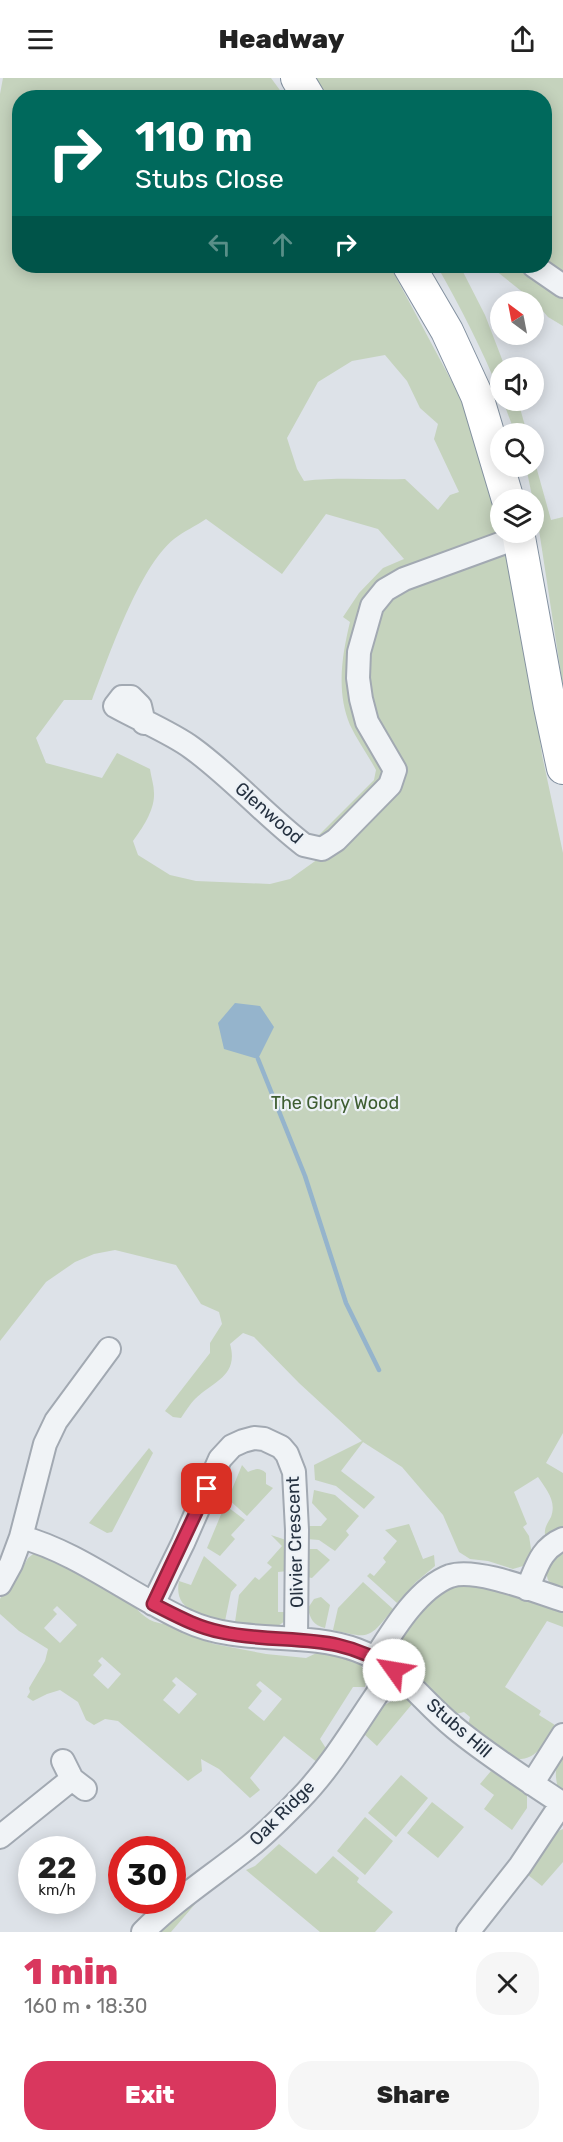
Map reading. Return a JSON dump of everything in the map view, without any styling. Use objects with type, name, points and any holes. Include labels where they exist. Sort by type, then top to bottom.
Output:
[{"type":"highway","points":[[413,273],[447,332],[477,396],[505,489]]},
{"type":"highway","points":[[519,543],[549,707],[563,768]]},
{"type":"street","points":[[544,273],[563,286]]},
{"type":"street","name":"Glenwood","points":[[144,723],[189,746],[304,845],[322,849],[336,840],[390,785],[395,770],[367,722],[358,678],[359,652],[372,606],[385,590],[404,579],[497,543]]},
{"type":"street","points":[[0,1584],[11,1564],[21,1537],[45,1444],[56,1421],[109,1349]]},
{"type":"street","name":"Olivier Crescent","points":[[153,1604],[220,1459],[232,1446],[254,1438],[264,1439],[281,1447],[291,1462],[294,1472],[297,1530],[296,1639]]},
{"type":"street","name":"Stubs Hill","points":[[21,1537],[47,1545],[187,1622],[212,1630],[245,1636],[296,1639],[345,1647],[385,1664],[453,1727],[500,1763],[562,1804]]},
{"type":"street","points":[[527,1589],[542,1554],[551,1544],[563,1539]]},
{"type":"street","name":"Oak Ridge","points":[[143,1932],[195,1886],[250,1846],[302,1798],[331,1763],[375,1695],[406,1612],[436,1583],[451,1576],[472,1574],[563,1600]]},
{"type":"street","points":[[532,1784],[563,1735]]},
{"type":"street","points":[[0,1837],[73,1776]]},
{"type":"street","points":[[468,1932],[520,1866],[562,1804]]},
{"type":"green space","name":"The Glory Wood","points":[[3,78],[271,78],[280,90],[12,90],[12,273],[394,273],[459,395],[484,466],[490,492],[490,543],[509,543],[528,652],[542,755],[563,853],[563,1433],[546,1463],[563,1473],[563,1529],[545,1535],[553,1506],[550,1496],[538,1477],[514,1492],[527,1524],[523,1527],[529,1536],[532,1555],[523,1566],[513,1569],[488,1561],[470,1559],[459,1552],[443,1515],[402,1467],[363,1442],[341,1471],[375,1497],[364,1509],[336,1486],[315,1480],[314,1465],[362,1441],[299,1383],[254,1337],[243,1333],[230,1344],[231,1364],[223,1377],[195,1399],[181,1418],[173,1417],[165,1411],[210,1353],[210,1343],[222,1324],[219,1312],[201,1304],[176,1265],[115,1250],[94,1254],[75,1262],[46,1282],[0,1341],[0,94]],"holes":[[[385,355],[407,381],[420,408],[438,424],[434,439],[459,492],[450,495],[438,510],[405,479],[304,481],[297,469],[287,438],[318,382],[352,361]],[[326,514],[378,529],[404,559],[383,568],[359,593],[343,617],[350,622],[343,660],[343,700],[350,725],[376,770],[374,780],[313,841],[318,859],[290,879],[270,884],[196,881],[170,875],[138,855],[133,841],[144,825],[154,799],[150,769],[117,753],[102,778],[46,763],[36,738],[64,700],[92,700],[126,614],[149,570],[161,552],[174,539],[206,519],[282,574]]]},
{"type":"green space","points":[[315,78],[563,78],[563,277],[552,268],[552,90],[324,90]]},
{"type":"green space","points":[[441,273],[464,273],[485,315],[490,328],[490,345],[497,345],[501,357],[490,357],[490,370]]},
{"type":"green space","points":[[499,273],[532,273],[563,295],[563,326],[544,312],[544,291],[521,291]]},
{"type":"green space","points":[[507,411],[521,411],[524,423],[511,423]]},
{"type":"green space","points":[[528,477],[539,477],[542,489],[531,489]]},
{"type":"green space","points":[[544,495],[551,520],[563,517],[563,687],[541,543],[544,543]]},
{"type":"green space","points":[[149,1448],[153,1453],[112,1532],[107,1533],[89,1523]]},
{"type":"green space","points":[[242,1465],[248,1472],[257,1469],[264,1471],[266,1484],[273,1488],[247,1516],[228,1499]]},
{"type":"green space","points":[[314,1490],[335,1495],[359,1516],[346,1531],[349,1535],[335,1551],[319,1540],[307,1539],[307,1526],[321,1526],[327,1519],[312,1503]]},
{"type":"green space","points":[[225,1505],[245,1520],[231,1535],[235,1539],[220,1556],[207,1548]]},
{"type":"green space","points":[[409,1524],[423,1559],[434,1555],[435,1566],[397,1603],[367,1576],[370,1573],[374,1576],[386,1562],[383,1558],[397,1541],[385,1530]]},
{"type":"green space","points":[[271,1535],[286,1540],[288,1571],[278,1572],[278,1612],[288,1612],[285,1621],[278,1626],[235,1622],[239,1595],[255,1577],[259,1580],[272,1567],[267,1563],[282,1546]]},
{"type":"green space","points":[[563,1545],[563,1591],[550,1584],[547,1569],[554,1550]]},
{"type":"green space","points":[[306,1549],[317,1549],[330,1560],[312,1578],[306,1577]]},
{"type":"green space","points":[[37,1551],[128,1598],[137,1610],[150,1620],[179,1625],[179,1631],[214,1644],[266,1654],[306,1658],[323,1650],[347,1657],[360,1664],[364,1670],[365,1687],[353,1687],[320,1739],[327,1750],[318,1763],[284,1736],[250,1778],[260,1790],[250,1798],[219,1769],[201,1759],[202,1771],[188,1781],[118,1721],[105,1719],[94,1725],[86,1720],[78,1702],[60,1690],[33,1701],[27,1697],[30,1692],[29,1688],[45,1661],[48,1649],[19,1631],[0,1614],[0,1599],[8,1584],[12,1586],[28,1558]],"holes":[[[57,1606],[77,1625],[60,1643],[44,1628],[57,1614],[53,1610]],[[102,1657],[121,1674],[108,1689],[93,1675],[102,1665],[98,1661]],[[176,1677],[197,1694],[179,1714],[163,1700],[176,1685],[172,1681]],[[260,1681],[282,1699],[264,1721],[248,1708],[262,1691],[256,1685]]]},
{"type":"green space","points":[[204,1556],[237,1585],[231,1592],[225,1621],[198,1614],[180,1599],[179,1581],[191,1585]]},
{"type":"green space","points":[[363,1582],[393,1609],[379,1626],[368,1634],[355,1635],[333,1630],[338,1608]]},
{"type":"green space","points":[[471,1582],[563,1611],[563,1627],[547,1621],[505,1687],[541,1711],[539,1715],[555,1725],[544,1744],[529,1757],[514,1759],[468,1725],[470,1717],[464,1712],[456,1714],[399,1653],[398,1644],[412,1622],[428,1604],[447,1590]]},
{"type":"green space","points":[[321,1597],[330,1605],[325,1628],[313,1621],[308,1608],[314,1599]]},
{"type":"green space","points":[[397,1698],[407,1699],[413,1703],[377,1746],[364,1734],[383,1706]]},
{"type":"green space","points":[[563,1756],[563,1793],[558,1789],[556,1775],[558,1764]]},
{"type":"green space","points":[[491,1771],[527,1795],[527,1808],[512,1830],[484,1809],[494,1795],[480,1784]]},
{"type":"green space","points":[[401,1775],[428,1798],[396,1837],[368,1813]]},
{"type":"green space","points":[[432,1802],[464,1827],[438,1858],[407,1833]]},
{"type":"green space","points":[[365,1817],[393,1841],[365,1875],[337,1851]]},
{"type":"green space","points":[[563,1829],[563,1862],[542,1886],[528,1875],[547,1842]]},
{"type":"green space","points":[[279,1844],[316,1874],[333,1856],[359,1878],[357,1882],[393,1912],[375,1932],[320,1932],[246,1870],[255,1866]]},
{"type":"green space","points":[[196,1903],[171,1932],[161,1932],[179,1914],[186,1914],[186,1909]]},
{"type":"water","points":[[235,1003],[260,1006],[274,1027],[258,1059],[224,1049],[218,1023]]},
{"type":"waterway","points":[[258,1059],[305,1176],[346,1303],[379,1370]]},
{"type":"route","points":[[207,1489],[153,1604],[202,1628],[245,1636],[326,1642],[376,1657],[394,1670]]}]
